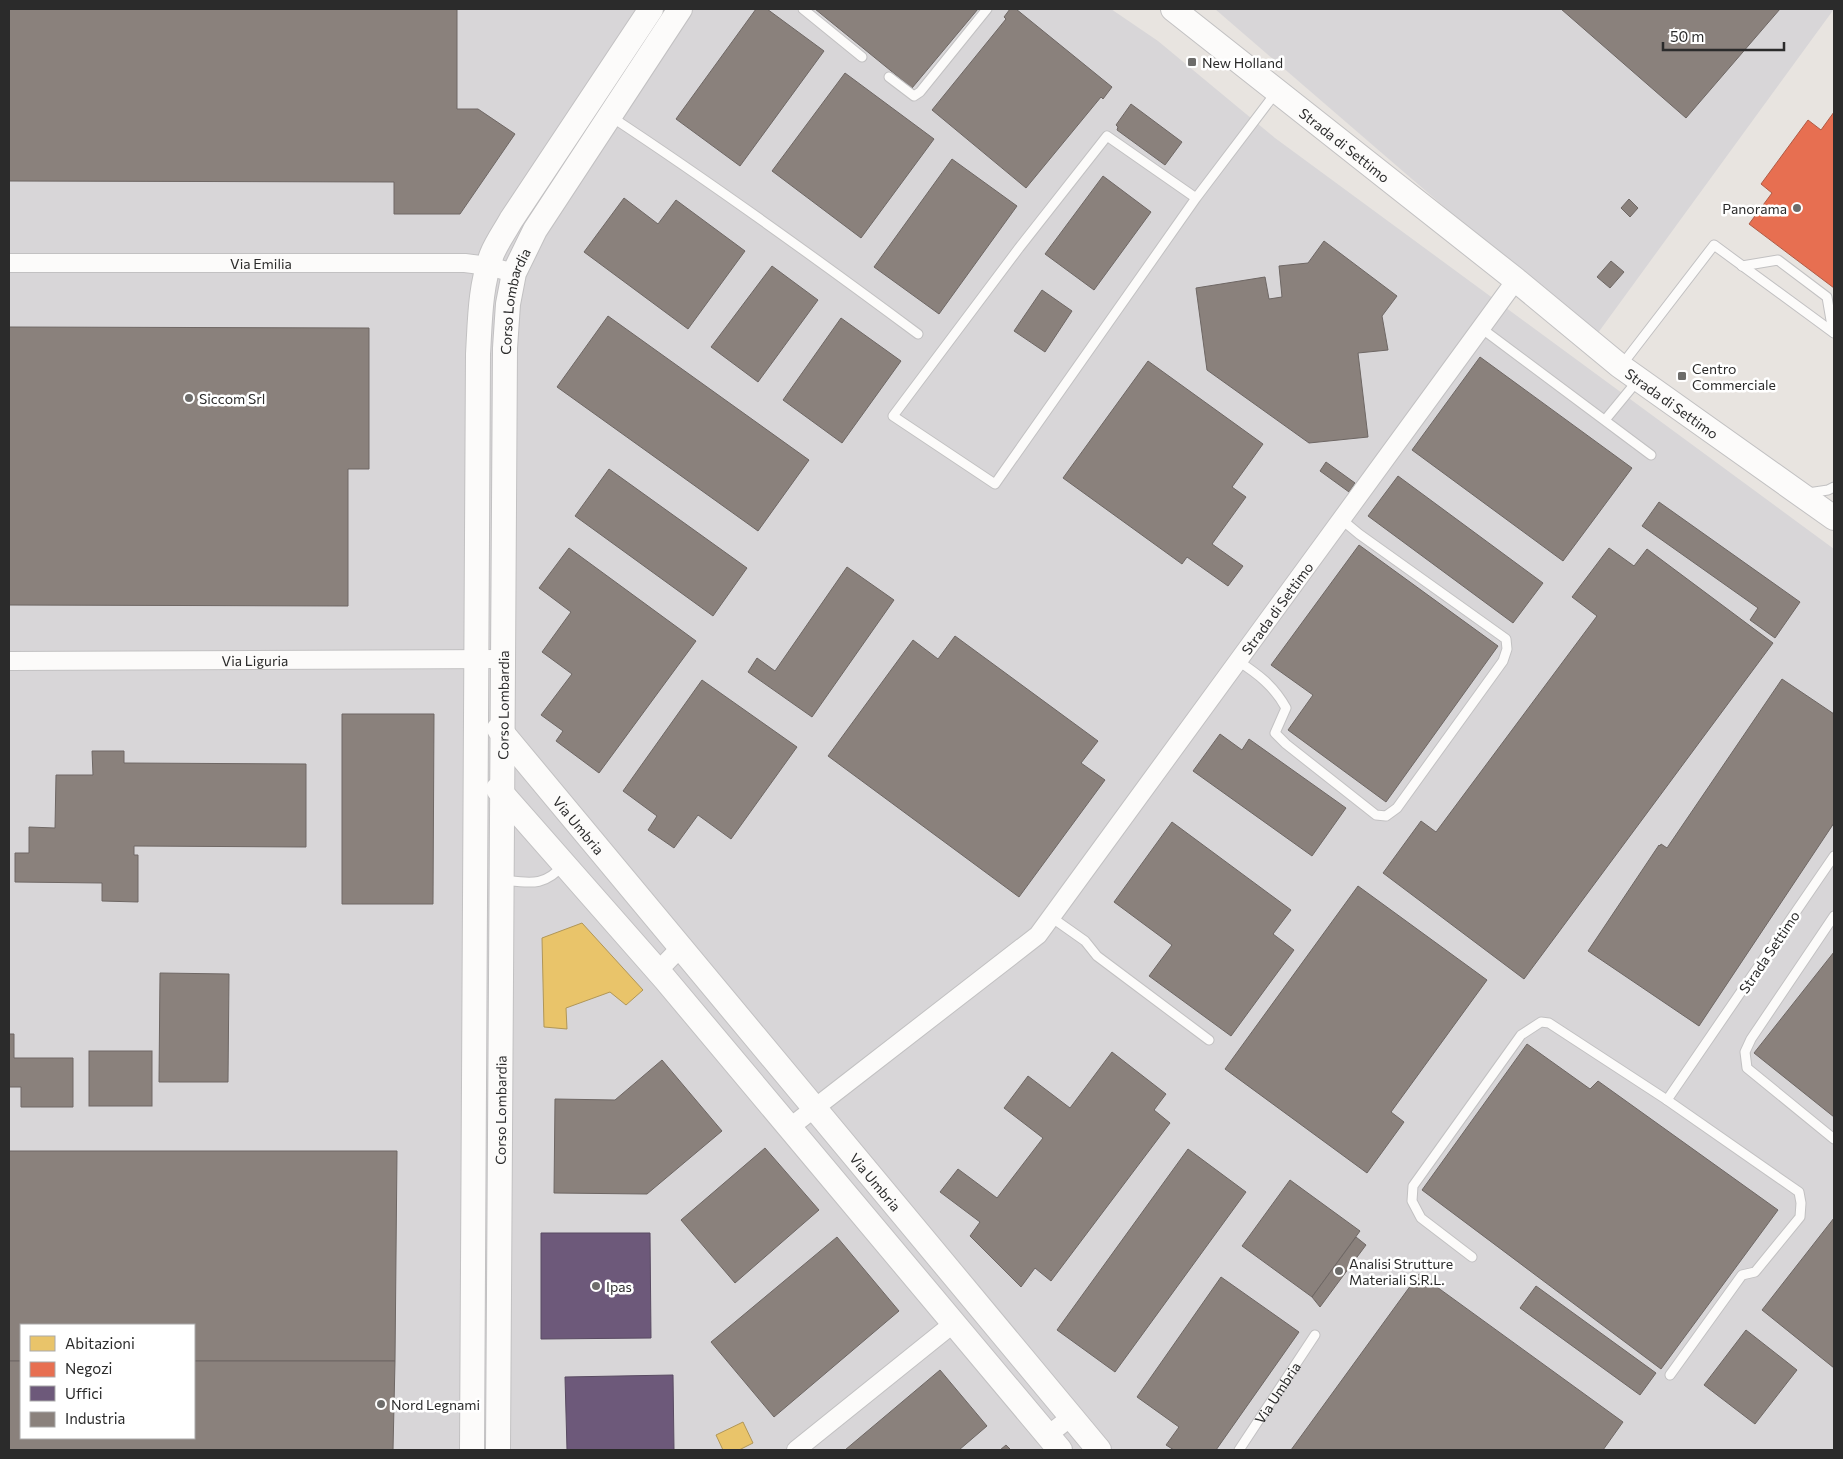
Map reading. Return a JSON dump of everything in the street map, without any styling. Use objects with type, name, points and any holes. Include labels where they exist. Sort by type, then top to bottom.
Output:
[{"type":"street","name":"Corso Lombardia","points":[[472,1450],[480,301],[493,252],[511,220],[651,9]]},
{"type":"street","name":"Corso Lombardia","points":[[498,1450],[505,348],[508,304],[514,274],[535,230],[680,9]]},
{"type":"street","name":"Strada di Settimo","points":[[1173,9],[1516,280],[1629,373],[1834,516]]},
{"type":"street","name":"Via Emilia","points":[[9,263],[465,263],[488,266],[514,274]]},
{"type":"street","name":"Strada di Settimo","points":[[789,1128],[1038,935],[1516,280]]},
{"type":"street","points":[[478,468],[504,468]]},
{"type":"street","name":"Via Liguria","points":[[9,661],[503,660]]},
{"type":"street","name":"Via Umbria","points":[[476,703],[1098,1450]]},
{"type":"street","points":[[476,766],[502,793],[658,972],[1054,1443],[1071,1417]]},
{"type":"street","points":[[658,972],[680,948]]},
{"type":"street","points":[[475,955],[501,956]]},
{"type":"street","points":[[796,1450],[954,1323]]},
{"type":"street","points":[[472,1396],[499,1397]]},
{"type":"lane","points":[[803,9],[862,57]]},
{"type":"lane","points":[[889,77],[914,96],[920,92],[987,9]]},
{"type":"lane","points":[[1196,198],[1107,136],[1019,248],[893,416],[994,484],[1196,198],[1277,91]]},
{"type":"lane","points":[[609,116],[682,163],[778,230],[918,334]]},
{"type":"lane","points":[[1605,420],[1629,373],[1714,245],[1834,332]]},
{"type":"lane","points":[[1742,266],[1778,260],[1827,297],[1834,332]]},
{"type":"lane","points":[[1481,328],[1651,454]]},
{"type":"lane","points":[[1798,492],[1812,493],[1834,487]]},
{"type":"lane","points":[[1238,660],[1258,674],[1279,694],[1286,708],[1276,733],[1286,744],[1376,815],[1386,816],[1397,808],[1504,661],[1507,649],[1506,639],[1359,534],[1342,519]]},
{"type":"lane","name":"Strada Settimo","points":[[1667,1100],[1704,1049],[1834,856]]},
{"type":"lane","points":[[502,880],[538,882],[551,877],[564,864]]},
{"type":"lane","points":[[1051,916],[1085,940],[1097,956],[1208,1040]]},
{"type":"lane","points":[[1834,916],[1751,1039],[1745,1052],[1747,1068],[1834,1139]]},
{"type":"lane","points":[[1472,1257],[1421,1218],[1412,1201],[1413,1186],[1521,1035],[1541,1022],[1549,1023],[1667,1100],[1799,1192],[1801,1203],[1800,1216],[1755,1272],[1742,1275],[1670,1375]]},
{"type":"lane","name":"Via Umbria","points":[[1239,1450],[1314,1335]]},
{"type":"shaded area","points":[[9,9],[1111,9],[1158,41],[1275,138],[1834,549],[1834,1450],[9,1450]]},
{"type":"shaded area","name":"New Holland","points":[[1215,9],[1834,9],[1595,337]]},
{"type":"building: Abitazioni","points":[[582,923],[643,990],[626,1005],[610,992],[566,1008],[567,1029],[544,1027],[542,938]]},
{"type":"building: Abitazioni","points":[[743,1422],[753,1443],[739,1450],[723,1450],[716,1435]]},
{"type":"building: Negozi","name":"Panorama","points":[[1834,112],[1834,288],[1749,224],[1772,193],[1761,184],[1808,120],[1821,130]]},
{"type":"building: Uffici","name":"Ipas","points":[[541,1233],[650,1233],[651,1338],[541,1339]]},
{"type":"building: Uffici","points":[[673,1375],[674,1450],[567,1450],[565,1377]]},
{"type":"building: Industria","points":[[9,9],[457,9],[457,109],[478,109],[515,134],[460,214],[394,214],[394,182],[9,181]]},
{"type":"building: Industria","points":[[756,9],[767,9],[824,51],[740,166],[676,119]]},
{"type":"building: Industria","points":[[815,9],[978,9],[912,88]]},
{"type":"building: Industria","points":[[1010,9],[1016,9],[1112,87],[1103,99],[1101,97],[1026,188],[932,110],[1006,19],[1004,17]]},
{"type":"building: Industria","points":[[1561,9],[1780,9],[1686,118]]},
{"type":"building: Industria","points":[[845,73],[934,139],[861,238],[772,171]]},
{"type":"building: Industria","points":[[1131,104],[1182,142],[1165,165],[1117,130],[1118,127],[1116,125]]},
{"type":"building: Industria","points":[[952,159],[1017,206],[939,314],[874,267]]},
{"type":"building: Industria","points":[[1103,176],[1151,212],[1094,290],[1045,254]]},
{"type":"building: Industria","points":[[624,198],[658,224],[676,200],[745,251],[688,329],[584,252]]},
{"type":"building: Industria","points":[[1629,199],[1638,208],[1630,217],[1621,208]]},
{"type":"building: Industria","points":[[1324,241],[1397,296],[1382,316],[1388,350],[1358,353],[1368,437],[1309,443],[1207,370],[1196,288],[1265,277],[1269,299],[1282,297],[1279,266],[1308,263]]},
{"type":"building: Industria","points":[[1611,261],[1624,272],[1610,288],[1597,277]]},
{"type":"building: Industria","points":[[772,266],[818,300],[758,382],[711,347]]},
{"type":"building: Industria","points":[[1042,290],[1072,311],[1045,352],[1014,331]]},
{"type":"building: Industria","points":[[608,316],[809,460],[758,531],[557,387]]},
{"type":"building: Industria","points":[[841,318],[901,361],[842,443],[783,400]]},
{"type":"building: Industria","name":"Siccom Srl","points":[[9,327],[369,328],[369,469],[348,469],[348,606],[9,605]]},
{"type":"building: Industria","points":[[1480,357],[1632,468],[1563,561],[1412,450]]},
{"type":"building: Industria","points":[[1148,361],[1263,444],[1232,487],[1246,497],[1212,544],[1243,566],[1228,586],[1187,557],[1182,564],[1063,478]]},
{"type":"building: Industria","points":[[1326,462],[1355,483],[1349,492],[1320,471]]},
{"type":"building: Industria","points":[[609,469],[747,568],[713,616],[575,516]]},
{"type":"building: Industria","points":[[1398,476],[1543,583],[1513,623],[1368,516]]},
{"type":"building: Industria","points":[[1659,502],[1800,602],[1775,638],[1750,620],[1758,608],[1642,526]]},
{"type":"building: Industria","points":[[1359,545],[1498,646],[1386,802],[1288,730],[1313,695],[1271,665]]},
{"type":"building: Industria","points":[[569,548],[696,641],[599,773],[556,741],[563,731],[541,715],[572,674],[542,652],[571,612],[539,588]]},
{"type":"building: Industria","points":[[1609,548],[1634,566],[1647,549],[1773,643],[1524,979],[1383,873],[1421,821],[1436,832],[1597,616],[1572,597]]},
{"type":"building: Industria","points":[[847,567],[894,600],[812,717],[748,672],[757,658],[775,671]]},
{"type":"building: Industria","points":[[955,636],[1098,741],[1081,763],[1105,780],[1019,897],[828,756],[913,640],[938,659]]},
{"type":"building: Industria","points":[[1782,679],[1834,714],[1834,823],[1699,1026],[1588,951],[1659,845],[1661,844],[1667,848]]},
{"type":"building: Industria","points":[[702,680],[797,747],[731,839],[698,815],[674,848],[648,830],[657,816],[623,791]]},
{"type":"building: Industria","points":[[342,714],[434,714],[433,904],[342,904]]},
{"type":"building: Industria","points":[[1220,734],[1242,750],[1249,739],[1346,808],[1312,856],[1193,771]]},
{"type":"building: Industria","points":[[92,751],[124,751],[124,763],[306,764],[306,847],[134,846],[134,855],[138,855],[138,902],[102,901],[102,883],[15,882],[15,853],[29,853],[29,827],[55,828],[56,775],[93,775]]},
{"type":"building: Industria","points":[[1172,822],[1291,910],[1273,934],[1294,950],[1231,1036],[1149,976],[1172,945],[1114,902]]},
{"type":"building: Industria","points":[[1358,886],[1487,980],[1391,1112],[1404,1122],[1367,1173],[1225,1069]]},
{"type":"building: Industria","points":[[1834,952],[1834,1117],[1754,1053]]},
{"type":"building: Industria","points":[[160,973],[229,974],[228,1082],[159,1082]]},
{"type":"building: Industria","points":[[9,1034],[14,1034],[14,1058],[73,1058],[73,1107],[21,1107],[21,1087],[9,1087]]},
{"type":"building: Industria","points":[[1527,1044],[1590,1089],[1598,1081],[1778,1210],[1661,1369],[1422,1190]]},
{"type":"building: Industria","points":[[89,1051],[152,1051],[152,1106],[89,1106]]},
{"type":"building: Industria","points":[[1112,1052],[1166,1094],[1154,1110],[1170,1123],[1051,1281],[1035,1268],[1021,1287],[970,1236],[980,1222],[940,1192],[958,1169],[997,1198],[1043,1138],[1004,1108],[1028,1076],[1070,1108]]},
{"type":"building: Industria","points":[[662,1060],[722,1131],[647,1194],[554,1193],[555,1099],[615,1100]]},
{"type":"building: Industria","points":[[765,1148],[819,1210],[735,1283],[681,1220]]},
{"type":"building: Industria","points":[[1188,1149],[1246,1192],[1115,1372],[1057,1330]]},
{"type":"building: Industria","points":[[9,1151],[397,1151],[395,1361],[195,1361],[195,1324],[20,1324],[20,1361],[9,1361]]},
{"type":"building: Industria","points":[[1290,1180],[1360,1231],[1312,1297],[1242,1246]]},
{"type":"building: Industria","points":[[1834,1218],[1834,1368],[1762,1310]]},
{"type":"building: Industria","points":[[837,1237],[899,1311],[774,1417],[711,1342]]},
{"type":"building: Industria","name":"Analisi Strutture Materiali S.R.L.","points":[[1356,1237],[1366,1245],[1320,1307],[1312,1297]]},
{"type":"building: Industria","points":[[1419,1274],[1623,1422],[1603,1450],[1291,1450]]},
{"type":"building: Industria","points":[[1221,1277],[1299,1332],[1216,1450],[1174,1450],[1166,1445],[1179,1427],[1137,1397]]},
{"type":"building: Industria","points":[[1536,1286],[1656,1373],[1640,1395],[1520,1308]]},
{"type":"building: Industria","points":[[1746,1330],[1797,1370],[1755,1424],[1704,1385]]},
{"type":"building: Industria","points":[[9,1361],[20,1361],[20,1439],[195,1439],[195,1361],[395,1361],[393,1450],[9,1450]]},
{"type":"building: Industria","points":[[940,1370],[987,1426],[959,1450],[845,1450]]},
{"type":"building: Industria","points":[[1006,1445],[1011,1450],[1000,1450]]},
{"type":"place","name":"New Holland","points":[[1192,62]]},
{"type":"place","name":"Panorama","points":[[1797,208]]},
{"type":"place","name":"Centro Commerciale","points":[[1682,376]]},
{"type":"place","name":"Siccom Srl","points":[[189,398]]},
{"type":"place","name":"Analisi Strutture Materiali S.R.L.","points":[[1339,1271]]},
{"type":"place","name":"Ipas","points":[[596,1286]]},
{"type":"place","name":"Nord Legnami","points":[[381,1404]]}]
